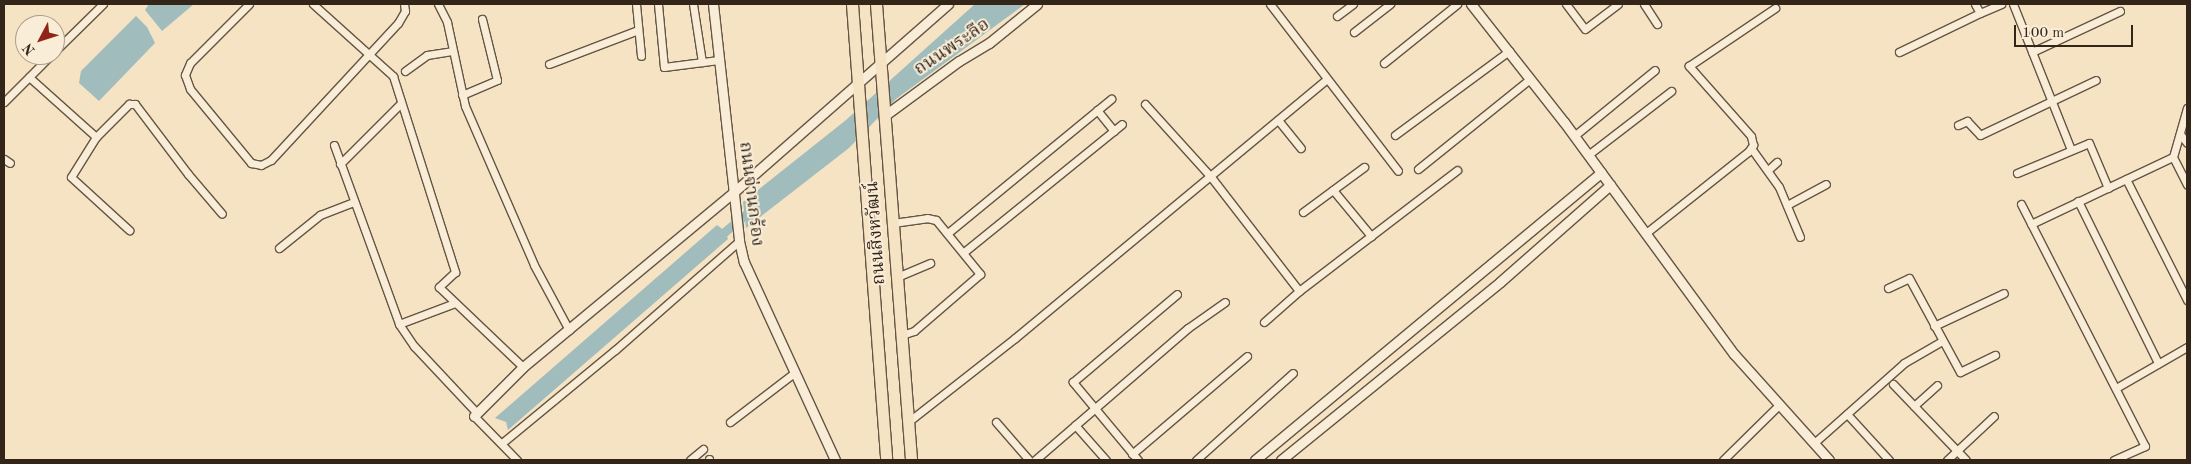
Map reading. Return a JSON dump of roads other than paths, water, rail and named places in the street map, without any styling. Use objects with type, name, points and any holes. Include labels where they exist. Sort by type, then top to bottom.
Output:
[{"type":"main road","name":"ถนนสิงหวัฒน์","points":[[852,4],[857,99],[886,460]]},
{"type":"main road","name":"ถนนสิงหวัฒน์","points":[[876,4],[880,77],[911,460]]},
{"type":"street","points":[[65,42],[104,4]]},
{"type":"street","points":[[249,4],[190,63],[185,74],[190,89],[251,163],[261,165],[270,160],[398,23],[405,11],[404,4]]},
{"type":"street","points":[[313,4],[393,76],[454,272],[438,286],[523,367]]},
{"type":"street","points":[[438,4],[447,22],[462,94],[534,265],[569,330]]},
{"type":"street","points":[[636,4],[641,56]]},
{"type":"street","points":[[658,4],[664,67],[719,60]]},
{"type":"street","points":[[693,4],[702,62]]},
{"type":"street","name":"ถนนจ่านกร้อง","points":[[713,4],[738,241],[744,262],[835,460]]},
{"type":"street","points":[[476,414],[523,367],[734,192],[856,84],[880,60],[948,4]]},
{"type":"street","name":"ถนนพระลือ","points":[[884,116],[958,61],[989,43],[1037,4]]},
{"type":"street","points":[[1270,4],[1398,170]]},
{"type":"street","points":[[1337,16],[1353,4]]},
{"type":"street","points":[[1354,32],[1390,4]]},
{"type":"street","points":[[1384,63],[1457,4]]},
{"type":"street","points":[[1471,4],[1574,136],[1734,354],[1829,460]]},
{"type":"street","points":[[1566,4],[1585,29],[1618,4]]},
{"type":"street","points":[[1644,4],[1657,24]]},
{"type":"street","points":[[1975,4],[1980,13]]},
{"type":"street","points":[[1899,52],[2002,4]]},
{"type":"street","points":[[2012,4],[2071,150]]},
{"type":"street","points":[[1776,8],[1689,66],[1751,136],[1751,148],[1768,170],[1787,205],[1800,237]]},
{"type":"street","points":[[2032,52],[2120,12]]},
{"type":"street","points":[[462,94],[498,80],[482,18]]},
{"type":"street","points":[[548,64],[638,30]]},
{"type":"street","points":[[404,71],[427,55],[452,50]]},
{"type":"street","points":[[1395,135],[1509,51]]},
{"type":"street","points":[[4,102],[42,65]]},
{"type":"street","points":[[1574,136],[1655,70]]},
{"type":"street","points":[[29,78],[96,137]]},
{"type":"street","points":[[908,422],[1212,177],[1327,79]]},
{"type":"street","points":[[1418,168],[1530,79]]},
{"type":"street","points":[[1958,125],[1967,121],[1980,135],[2096,80]]},
{"type":"street","points":[[1588,155],[1670,91]]},
{"type":"street","points":[[949,232],[1111,99]]},
{"type":"street","points":[[340,164],[401,103]]},
{"type":"street","points":[[129,230],[71,177],[96,137],[129,104],[135,104],[188,174],[222,214]]},
{"type":"street","points":[[1145,104],[1212,177],[1299,291]]},
{"type":"street","points":[[2187,108],[2173,157],[2187,185]]},
{"type":"street","points":[[1097,110],[1114,130]]},
{"type":"street","points":[[1278,120],[1301,148]]},
{"type":"street","points":[[964,252],[1122,124]]},
{"type":"street","points":[[2180,134],[2187,143]]},
{"type":"street","points":[[2017,173],[2089,143],[2108,188]]},
{"type":"street","points":[[334,145],[399,324],[414,346],[517,460]]},
{"type":"street","points":[[1646,233],[1751,148]]},
{"type":"street","points":[[2031,224],[2173,157]]},
{"type":"street","points":[[1768,170],[1777,162]]},
{"type":"street","points":[[1302,212],[1364,167]]},
{"type":"street","points":[[1264,322],[1299,291],[1457,170]]},
{"type":"street","points":[[1255,460],[1601,173]]},
{"type":"street","points":[[2126,179],[2187,300]]},
{"type":"street","points":[[1787,205],[1826,184]]},
{"type":"street","points":[[1281,460],[1500,282],[1610,186]]},
{"type":"street","points":[[1333,190],[1371,236]]},
{"type":"street","points":[[2078,201],[2158,363]]},
{"type":"street","points":[[279,248],[320,215],[354,202]]},
{"type":"street","points":[[2021,204],[2145,446],[2114,460]]},
{"type":"street","points":[[893,223],[932,219],[949,232],[980,274],[914,331],[902,336]]},
{"type":"street","points":[[502,443],[615,350],[738,241]]},
{"type":"street","points":[[897,277],[930,263]]},
{"type":"street","points":[[1888,288],[1909,278],[1960,372],[1995,355]]},
{"type":"street","points":[[1934,326],[2004,293]]},
{"type":"street","points":[[1138,460],[1072,382],[1177,294]]},
{"type":"street","points":[[1035,460],[1074,424],[1188,328],[1225,302]]},
{"type":"street","points":[[399,324],[455,303]]},
{"type":"street","points":[[1814,443],[1904,364],[1942,341]]},
{"type":"street","points":[[2116,388],[2187,347]]},
{"type":"street","points":[[1132,454],[1247,356]]},
{"type":"street","points":[[730,422],[794,373]]},
{"type":"street","points":[[1196,460],[1293,373]]},
{"type":"street","points":[[1893,384],[1966,460]]},
{"type":"street","points":[[1914,406],[1937,385]]},
{"type":"street","points":[[1723,460],[1780,405]]},
{"type":"street","points":[[1846,414],[1890,460]]},
{"type":"street","points":[[1947,460],[1994,416]]},
{"type":"street","points":[[996,422],[1029,460]]},
{"type":"street","points":[[1074,424],[1106,460]]},
{"type":"street","points":[[690,460],[703,449]]},
{"type":"water","points":[[149,4],[194,4],[162,31],[145,10]]},
{"type":"water","points":[[975,4],[1025,4],[896,99],[849,148],[746,228],[743,202],[846,120]]},
{"type":"water","points":[[136,16],[147,27],[155,43],[99,101],[79,83],[81,71]]},
{"type":"water","points":[[717,225],[725,231],[728,239],[508,430],[506,422],[495,418]]},
{"type":"waterway","points":[[716,239],[752,209]]}]
